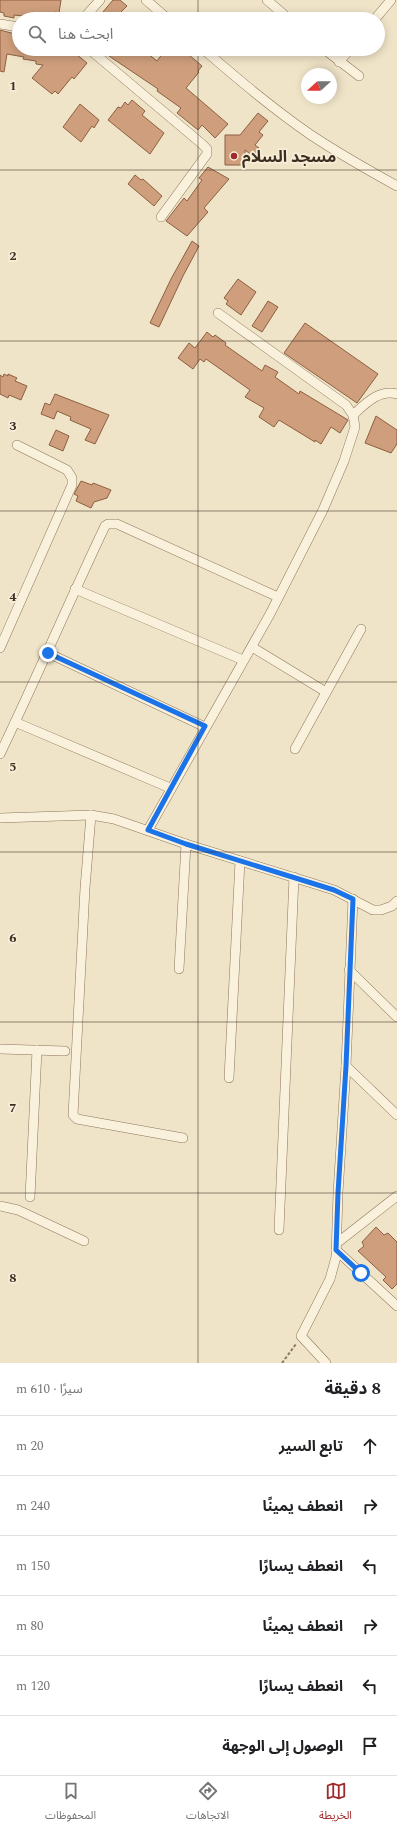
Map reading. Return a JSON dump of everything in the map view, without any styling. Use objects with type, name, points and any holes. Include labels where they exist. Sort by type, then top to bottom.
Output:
[{"type":"street","points":[[89,12],[100,0]]},
{"type":"street","points":[[146,0],[160,12]]},
{"type":"street","points":[[381,12],[390,0]]},
{"type":"street","points":[[270,1],[282,12]]},
{"type":"street","points":[[0,24],[12,26]]},
{"type":"street","points":[[97,56],[206,149],[207,154],[161,217]]},
{"type":"street","points":[[211,56],[243,83],[310,134],[337,152],[397,186]]},
{"type":"street","points":[[332,56],[359,76]]},
{"type":"street","points":[[339,62],[344,56]]},
{"type":"street","points":[[148,830],[205,726],[252,647],[278,597],[333,488],[356,427],[353,414],[346,405],[218,312]]},
{"type":"street","points":[[353,414],[371,399],[380,394],[397,394]]},
{"type":"street","points":[[0,648],[72,484],[72,478],[67,470],[17,445]]},
{"type":"street","points":[[0,754],[48,653],[75,589],[105,526],[112,523],[278,597]]},
{"type":"street","points":[[75,589],[243,660]]},
{"type":"street","points":[[295,749],[361,629]]},
{"type":"street","points":[[252,647],[326,692]]},
{"type":"street","points":[[48,653],[205,726]]},
{"type":"street","points":[[15,722],[170,788]]},
{"type":"street","points":[[91,815],[85,888],[73,1115],[77,1119],[183,1138]]},
{"type":"street","points":[[0,818],[91,815],[114,819],[240,862],[334,890],[373,910],[381,910],[395,906]]},
{"type":"street","points":[[179,969],[186,844]]},
{"type":"street","points":[[229,1078],[240,862]]},
{"type":"street","points":[[279,1230],[294,877]]},
{"type":"street","points":[[326,1363],[301,1336],[330,1279],[337,1247],[338,1193],[346,1066],[353,899]]},
{"type":"street","points":[[349,970],[397,1017]]},
{"type":"street","points":[[0,1049],[66,1051]]},
{"type":"street","points":[[30,1197],[37,1050]]},
{"type":"street","points":[[346,1066],[397,1115]]},
{"type":"street","points":[[337,1247],[397,1196]]},
{"type":"street","points":[[0,1206],[18,1210],[84,1241]]},
{"type":"street","points":[[337,1247],[397,1306]]},
{"type":"path","points":[[282,1363],[301,1336]]},
{"type":"building","points":[[0,0],[61,0],[59,12],[12,12],[12,18],[4,16],[4,13],[0,12]]},
{"type":"building","points":[[113,0],[120,0],[127,6],[121,12],[103,12]]},
{"type":"building","points":[[0,30],[12,33],[12,55],[7,54],[4,72],[0,71]]},
{"type":"building","points":[[18,56],[78,56],[87,63],[74,79],[72,77],[58,94],[55,91],[52,94],[32,78],[43,65],[36,64],[36,61],[23,59],[24,57]]},
{"type":"building","points":[[109,56],[151,56],[157,61],[161,56],[190,56],[202,66],[186,88],[228,124],[215,138],[202,125],[198,130],[177,113],[181,108],[157,91],[158,89]]},
{"type":"building","points":[[132,100],[145,111],[142,115],[164,133],[150,154],[108,120],[118,107],[121,108],[125,102],[128,105]]},
{"type":"building","points":[[80,104],[99,120],[94,128],[92,126],[81,142],[63,127]]},
{"type":"building","points":[[258,113],[268,121],[259,132],[263,135],[255,145],[259,148],[253,156],[245,150],[245,159],[242,159],[243,165],[225,165],[225,135],[240,135]]},
{"type":"building","points":[[208,167],[229,179],[204,208],[208,212],[187,236],[166,221],[184,198],[187,201],[202,180],[199,178]]},
{"type":"building","points":[[135,175],[141,180],[143,179],[162,196],[154,206],[128,184]]},
{"type":"building","points":[[192,241],[199,246],[159,327],[150,323],[171,279]]},
{"type":"building","points":[[238,279],[256,292],[241,315],[226,304],[228,301],[224,298]]},
{"type":"building","points":[[268,301],[278,307],[262,332],[252,326]]},
{"type":"building","points":[[305,323],[378,374],[357,403],[284,353]]},
{"type":"building","points":[[207,332],[213,337],[215,335],[226,343],[225,345],[262,371],[265,365],[278,372],[275,377],[299,394],[300,391],[348,420],[340,433],[331,427],[321,444],[315,440],[315,442],[279,420],[274,427],[259,417],[264,408],[245,397],[250,390],[206,359],[204,362],[200,359],[193,369],[178,358],[189,343],[195,348]]},
{"type":"building","points":[[4,374],[17,378],[15,381],[27,386],[21,400],[9,395],[8,398],[0,394],[0,375],[3,377]]},
{"type":"building","points":[[55,394],[109,415],[95,444],[85,440],[91,429],[70,420],[71,417],[57,411],[54,419],[41,414],[45,403],[50,405]]},
{"type":"building","points":[[376,416],[397,430],[397,444],[391,453],[365,443]]},
{"type":"building","points":[[56,430],[69,436],[63,451],[49,445]]},
{"type":"building","points":[[81,481],[92,485],[93,483],[111,490],[107,498],[94,502],[91,508],[76,501],[78,496],[74,494]]},
{"type":"building","points":[[376,1227],[384,1235],[388,1233],[397,1242],[397,1284],[392,1289],[383,1280],[386,1277],[358,1251],[364,1246],[362,1242]]},
{"type":"place","name":"مسجد السلام","points":[[234,156]]},
{"type":"route","points":[[48,653],[205,726],[148,830],[240,862],[334,890],[353,899],[350,932],[346,1066],[336,1250],[361,1273]]}]
